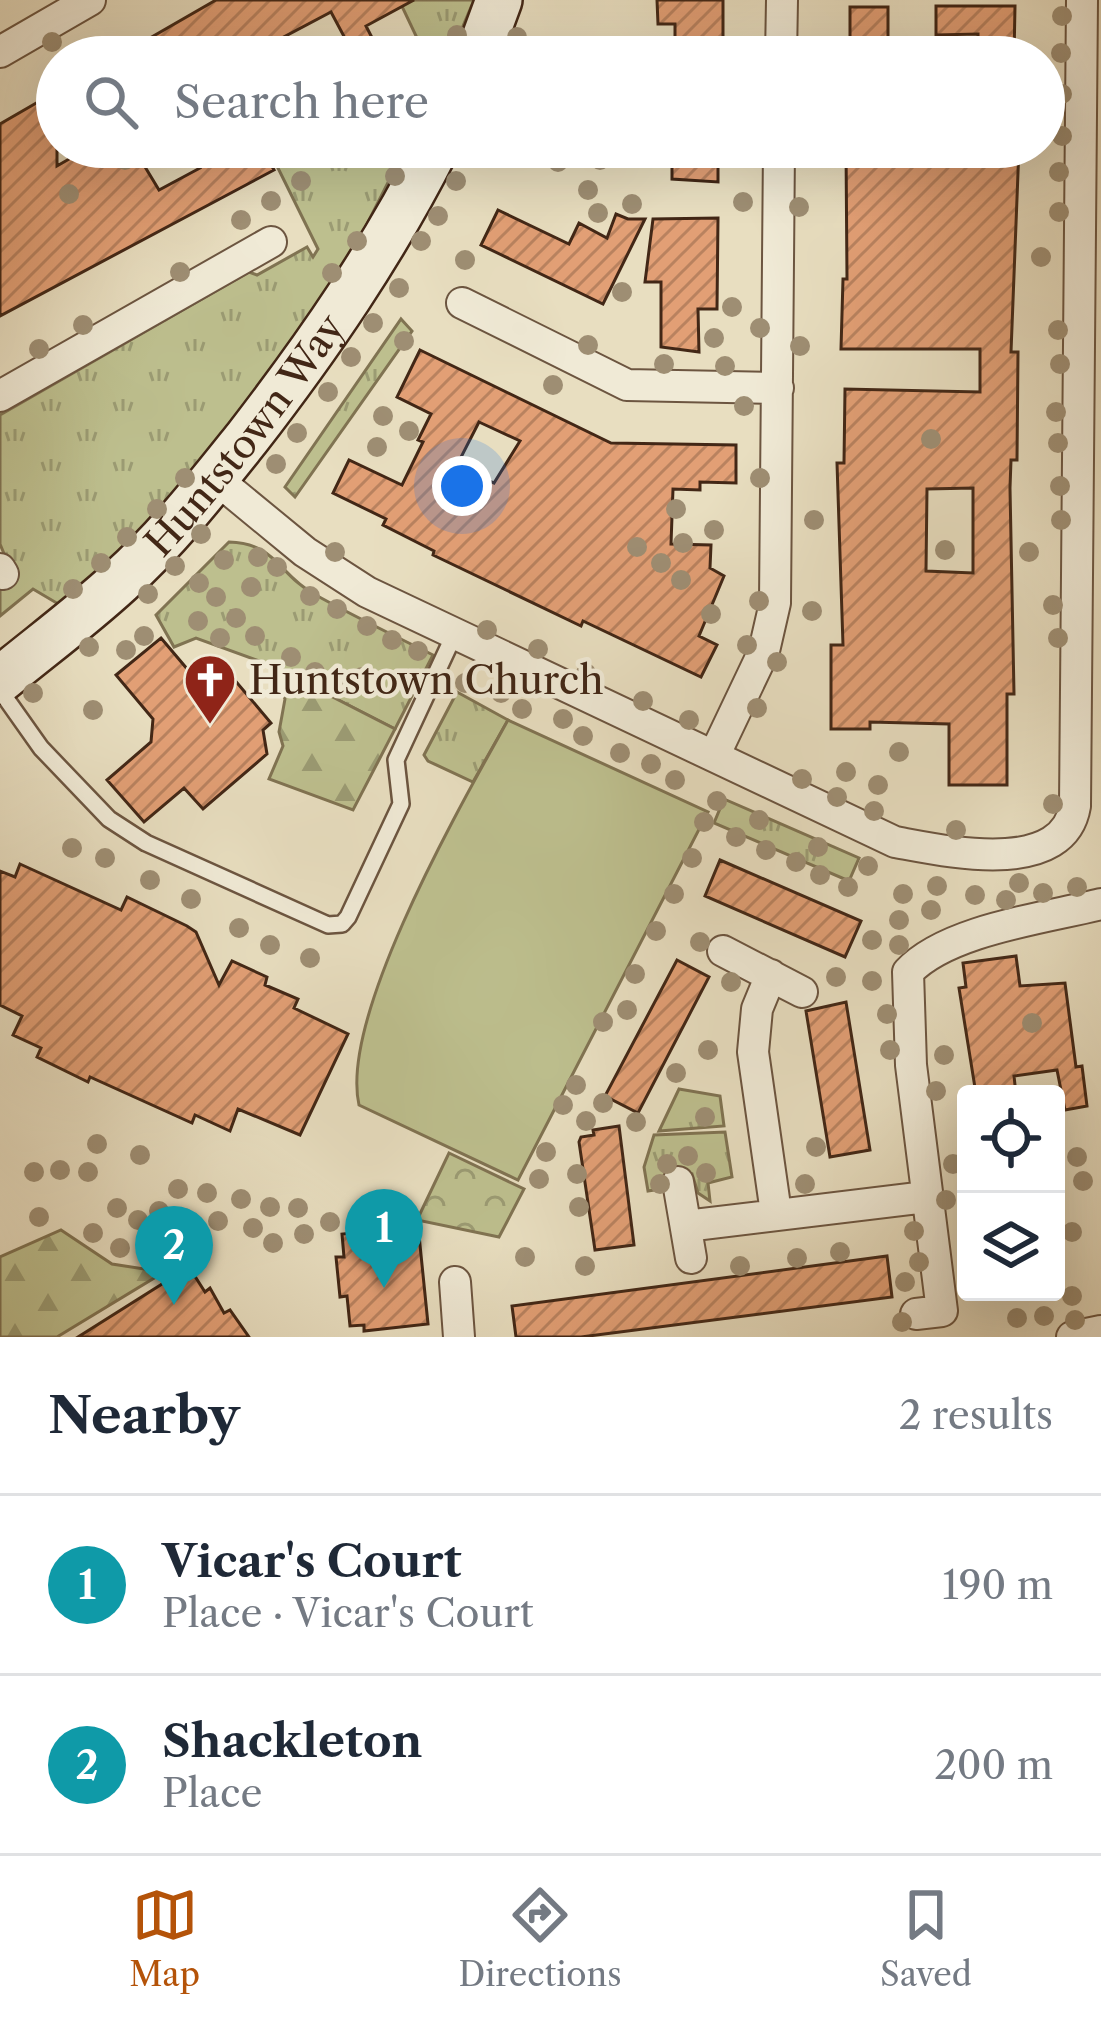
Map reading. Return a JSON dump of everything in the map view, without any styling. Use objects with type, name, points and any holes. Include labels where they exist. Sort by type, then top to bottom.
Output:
[{"type":"street","points":[[0,52],[90,0]]},
{"type":"street","points":[[486,36],[499,0]]},
{"type":"street","points":[[781,36],[782,0]]},
{"type":"street","points":[[215,478],[305,552],[368,592],[895,842],[957,854],[1039,850],[1055,842],[1066,833],[1075,806],[1088,535],[1089,250],[1082,0]]},
{"type":"street","name":"Huntstown Way","points":[[0,680],[120,582],[215,478],[353,295],[425,168]]},
{"type":"street","points":[[715,754],[771,631],[778,575],[779,168]]},
{"type":"street","points":[[0,396],[271,242]]},
{"type":"street","points":[[462,303],[627,385],[778,388]]},
{"type":"street","points":[[916,1314],[942,1310],[908,1039],[908,972],[923,956],[949,942],[1101,904]]},
{"type":"street","points":[[723,951],[802,992]]},
{"type":"street","points":[[771,975],[757,1010],[753,1052],[776,1213]]},
{"type":"street","points":[[678,1183],[691,1258]]},
{"type":"street","points":[[686,1226],[926,1197]]},
{"type":"street","points":[[455,1282],[459,1337]]},
{"type":"street","points":[[1072,1337],[1101,1331]]},
{"type":"lane","points":[[0,690],[41,748],[109,819],[163,851],[336,925],[348,917],[401,804],[396,760],[454,633]]},
{"type":"green space","points":[[399,0],[474,0],[459,36],[416,36]]},
{"type":"green space","points":[[278,168],[395,168],[282,373],[211,457],[100,573],[60,605],[33,589],[0,616],[0,585],[13,575],[0,544],[0,415],[249,272],[257,275],[307,247],[313,257],[318,249]]},
{"type":"green space","points":[[401,319],[412,331],[295,497],[285,487]]},
{"type":"green space","points":[[229,542],[257,548],[314,594],[433,655],[395,729],[270,665],[196,638],[174,647],[156,615]]},
{"type":"green space","points":[[270,665],[395,729],[353,810],[269,779],[283,746],[279,732],[285,699]]},
{"type":"green space","points":[[457,692],[508,720],[473,782],[424,755]]},
{"type":"green space","points":[[508,720],[708,812],[518,1180],[359,1105],[358,1066],[367,1019],[409,910]]},
{"type":"green space","points":[[724,799],[859,858],[849,881],[714,823]]},
{"type":"green space","points":[[679,1089],[720,1096],[724,1126],[659,1131]]},
{"type":"green space","points":[[725,1132],[732,1177],[708,1183],[710,1201],[698,1193],[692,1174],[666,1177],[667,1188],[648,1191],[644,1167],[654,1135]]},
{"type":"green space","points":[[449,1153],[524,1189],[499,1237],[417,1220]]},
{"type":"green space","points":[[61,1230],[112,1264],[164,1272],[57,1337],[0,1337],[0,1257]]},
{"type":"building","points":[[216,0],[414,0],[366,26],[371,36],[344,36],[331,12],[286,36],[153,36]]},
{"type":"building","points":[[657,0],[723,0],[723,36],[675,36],[675,24],[658,24]]},
{"type":"building","points":[[936,6],[1015,6],[1014,36],[936,35]]},
{"type":"building","points":[[850,7],[888,7],[888,36],[850,36]]},
{"type":"building","points":[[36,103],[36,168],[146,168],[159,190],[200,168],[274,170],[0,316],[0,124]]},
{"type":"building","points":[[672,168],[718,168],[718,182],[672,179]]},
{"type":"building","points":[[846,168],[1018,168],[1011,352],[1018,352],[1017,460],[1011,460],[1010,488],[1014,694],[1007,694],[1007,785],[949,785],[949,724],[870,722],[870,729],[831,729],[831,645],[843,645],[837,463],[844,463],[845,389],[980,392],[980,349],[841,349],[843,279],[847,279]],"holes":[[[973,488],[973,573],[926,571],[927,489]]]},
{"type":"building","points":[[498,210],[569,244],[579,223],[607,238],[616,214],[645,219],[603,304],[481,245]]},
{"type":"building","points":[[718,218],[717,309],[698,309],[699,352],[661,347],[661,282],[645,282],[653,219]]},
{"type":"building","points":[[420,350],[611,443],[736,445],[736,483],[700,482],[700,490],[673,489],[671,544],[711,545],[710,568],[724,576],[699,636],[717,645],[701,677],[433,555],[434,551],[383,525],[386,519],[333,493],[349,460],[402,485],[431,414],[397,397]],"holes":[[[479,422],[520,441],[494,483],[457,465]]]},
{"type":"building","name":"Huntstown Church","points":[[161,638],[194,677],[216,658],[271,723],[263,730],[267,754],[203,809],[184,788],[144,822],[107,780],[151,742],[153,719],[116,675]]},
{"type":"building","points":[[720,860],[861,921],[845,957],[705,896]]},
{"type":"building","points":[[20,864],[121,910],[127,897],[187,926],[196,932],[219,985],[232,961],[267,977],[265,985],[298,999],[294,1008],[348,1034],[300,1135],[238,1109],[230,1131],[195,1115],[192,1123],[37,1057],[41,1048],[13,1035],[22,1016],[0,1005],[0,871],[15,877]]},
{"type":"building","points":[[1016,956],[1020,986],[1065,983],[1076,1067],[1082,1066],[1087,1106],[1065,1110],[1065,1085],[1060,1085],[1057,1070],[1014,1076],[1015,1085],[975,1085],[959,988],[966,987],[963,963]]},
{"type":"building","points":[[677,960],[709,977],[638,1113],[605,1096]]},
{"type":"building","points":[[846,1002],[870,1150],[830,1157],[806,1011]]},
{"type":"building","points":[[619,1126],[634,1245],[595,1250],[579,1142],[581,1137],[594,1135],[593,1130]]},
{"type":"building","points":[[374,1231],[375,1235],[419,1235],[428,1324],[364,1331],[364,1325],[350,1326],[347,1296],[340,1297],[336,1257],[344,1257],[342,1234]]},
{"type":"building","points":[[887,1256],[892,1297],[581,1337],[516,1337],[512,1306]]},
{"type":"building","points":[[189,1267],[205,1292],[210,1288],[224,1313],[230,1310],[249,1337],[78,1337]]},
{"type":"place","name":"Huntstown Church","points":[[210,726]]},
{"type":"place","name":"Vicar's Court","points":[[384,1288]]},
{"type":"place","name":"Shackleton","points":[[174,1305]]}]
